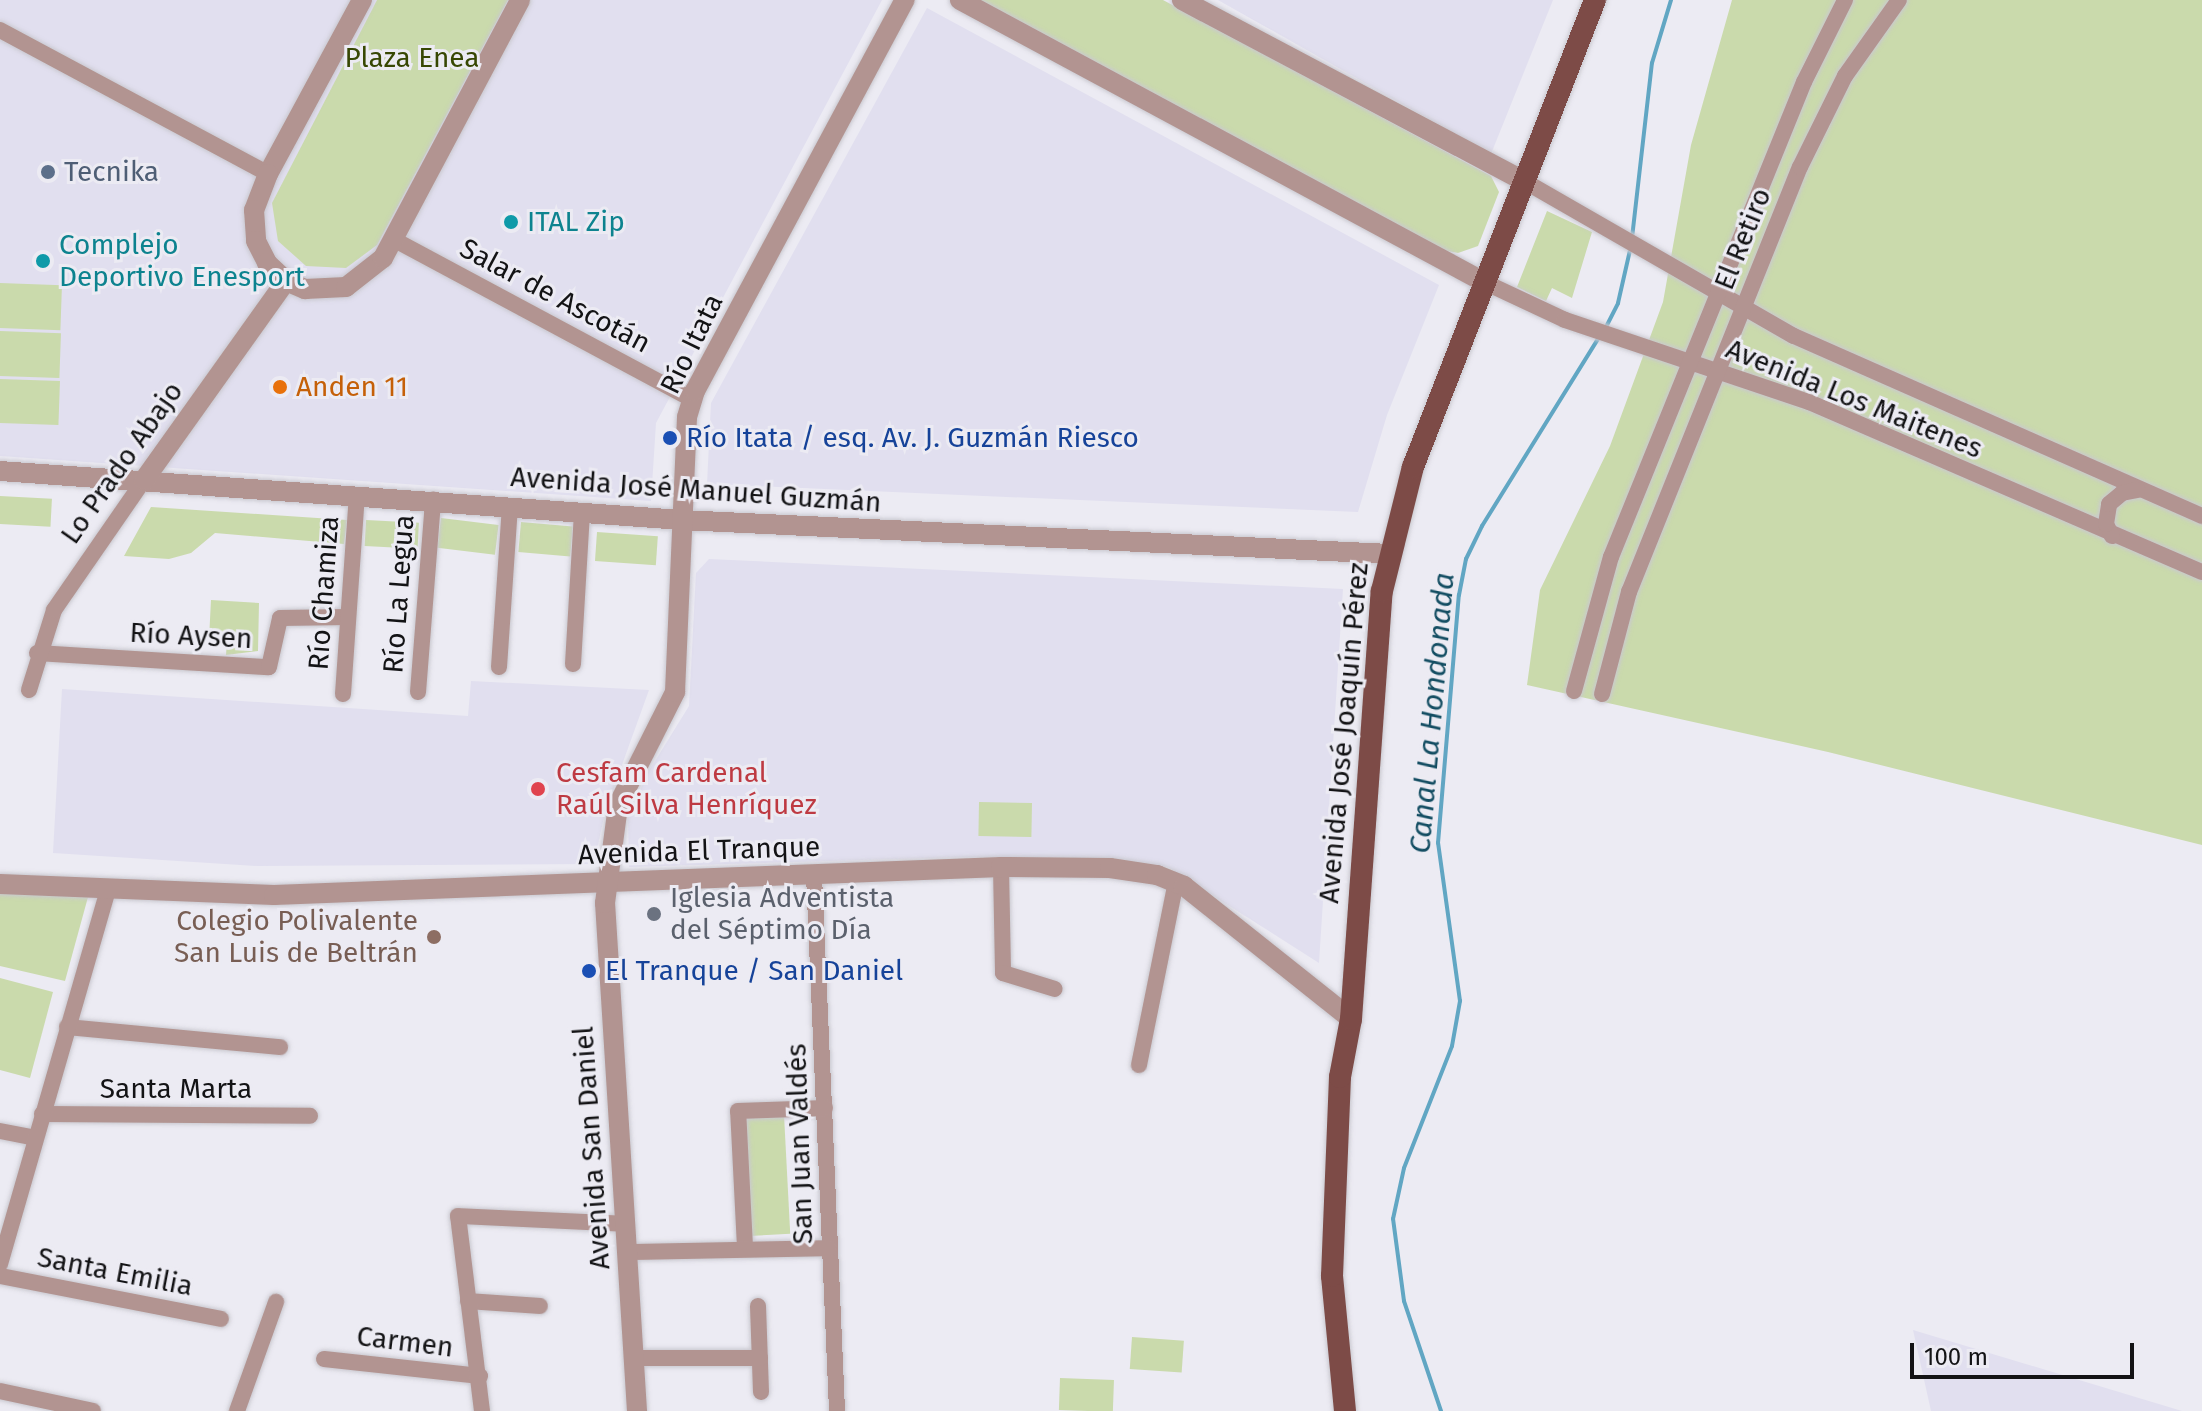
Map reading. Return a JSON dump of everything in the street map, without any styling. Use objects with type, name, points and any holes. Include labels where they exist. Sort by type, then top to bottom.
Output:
[{"type":"main road","name":"Avenida José Joaquín Pérez","points":[[1345,1411],[1332,1276],[1340,1077],[1351,1019],[1378,624],[1389,554],[1413,467],[1595,0]]},
{"type":"street","points":[[362,0],[268,174],[254,226],[261,252],[286,281],[315,291],[346,287],[373,270],[393,239],[520,0]]},
{"type":"street","name":"Río Itata","points":[[607,882],[618,805],[675,692],[682,520],[692,399],[905,0]]},
{"type":"street","points":[[960,0],[1484,282]]},
{"type":"street","points":[[1182,0],[1524,181]]},
{"type":"street","name":"El Retiro","points":[[1574,691],[1602,581],[1688,362],[1804,82],[1845,0]]},
{"type":"street","name":"El Retiro","points":[[1602,694],[1629,592],[1717,369],[1828,106],[1899,0]]},
{"type":"street","points":[[0,30],[268,174]]},
{"type":"street","name":"Avenida Los Maitenes","points":[[1524,181],[1743,308],[1864,369],[2202,516]]},
{"type":"street","name":"Salar de Ascotán","points":[[393,239],[692,399]]},
{"type":"street","name":"Lo Prado Abajo","points":[[29,690],[37,653],[66,590],[286,281]]},
{"type":"street","name":"Avenida Los Maitenes","points":[[1484,282],[1565,320],[1809,402],[2112,536],[2202,572]]},
{"type":"street","name":"Avenida José Manuel Guzmán","points":[[0,471],[682,520],[1389,554]]},
{"type":"street","points":[[2112,536],[2106,524],[2109,504],[2122,493],[2138,490]]},
{"type":"street","name":"Río Chamiza","points":[[343,694],[357,495]]},
{"type":"street","name":"Río La Legua","points":[[418,692],[433,500]]},
{"type":"street","points":[[499,667],[510,507]]},
{"type":"street","points":[[573,664],[582,512]]},
{"type":"street","name":"Río Aysen","points":[[37,653],[269,667],[280,618],[348,617]]},
{"type":"street","points":[[1582,652],[1591,663],[1609,662]]},
{"type":"street","points":[[1001,867],[1003,973],[1055,989]]},
{"type":"street","name":"Avenida El Tranque","points":[[0,884],[274,895],[1001,867],[1110,868],[1176,882],[1236,923],[1351,1019]]},
{"type":"street","name":"San Juan Valdés","points":[[814,875],[837,1411]]},
{"type":"street","name":"Avenida San Daniel","points":[[607,882],[606,945],[636,1358],[637,1411]]},
{"type":"street","points":[[1139,1065],[1176,882]]},
{"type":"street","points":[[0,1264],[108,890]]},
{"type":"street","name":"Santa Marta","points":[[67,1027],[280,1047]]},
{"type":"street","points":[[745,1247],[738,1111],[825,1108]]},
{"type":"street","name":"Santa Marta","points":[[42,1114],[310,1116]]},
{"type":"street","points":[[0,1131],[35,1138]]},
{"type":"street","name":"Carmen","points":[[482,1411],[458,1216],[626,1224]]},
{"type":"street","points":[[628,1252],[745,1247],[829,1248]]},
{"type":"street","name":"Santa Emilia","points":[[0,1276],[221,1319]]},
{"type":"street","name":"Carmen","points":[[468,1301],[540,1306]]},
{"type":"street","points":[[237,1411],[276,1302]]},
{"type":"street","points":[[758,1306],[761,1392]]},
{"type":"street","points":[[636,1358],[760,1358]]},
{"type":"street","name":"Carmen","points":[[324,1359],[480,1376]]},
{"type":"street","points":[[0,1391],[93,1411]]},
{"type":"shaded area","points":[[0,0],[882,0],[656,423],[651,501],[0,456]]},
{"type":"shaded area","points":[[1218,0],[1553,0],[1491,154]]},
{"type":"shaded area","points":[[927,8],[1439,285],[1387,415],[1358,512],[707,484],[711,403]]},
{"type":"shaded area","points":[[709,559],[1343,589],[1319,963],[1168,867],[1099,858],[962,857],[629,867],[628,818],[647,774],[689,706],[696,573]]},
{"type":"shaded area","points":[[471,681],[649,690],[605,812],[594,864],[257,866],[53,853],[62,689],[468,716]]},
{"type":"shaded area","points":[[1913,1330],[2182,1411],[1931,1411]]},
{"type":"green space","name":"Plaza Enea","points":[[377,0],[508,0],[377,245],[346,268],[306,266],[278,241],[272,203]]},
{"type":"green space","points":[[976,0],[1163,0],[1491,176],[1499,192],[1478,246],[1458,253],[1442,250]]},
{"type":"green space","points":[[1732,0],[2202,0],[2202,845],[1828,752],[1527,685],[1540,590],[1610,446],[1663,302],[1691,145]]},
{"type":"green space","points":[[1547,211],[1592,232],[1572,298],[1552,288],[1546,301],[1517,287]]},
{"type":"green space","points":[[0,283],[62,285],[60,330],[0,328]]},
{"type":"green space","points":[[0,331],[61,333],[59,378],[0,376]]},
{"type":"green space","points":[[0,379],[60,381],[58,425],[0,423]]},
{"type":"green space","points":[[0,496],[52,499],[50,527],[0,524]]},
{"type":"green space","points":[[151,507],[347,520],[344,544],[215,533],[191,553],[169,559],[124,556]]},
{"type":"green space","points":[[441,518],[499,525],[495,555],[437,548]]},
{"type":"green space","points":[[366,520],[419,523],[418,549],[365,546]]},
{"type":"green space","points":[[521,522],[573,527],[570,556],[518,552]]},
{"type":"green space","points":[[597,532],[658,536],[656,565],[595,561]]},
{"type":"green space","points":[[211,600],[259,603],[258,651],[226,655],[227,640],[209,639]]},
{"type":"green space","points":[[979,802],[1032,803],[1031,837],[978,836]]},
{"type":"green space","points":[[0,892],[88,897],[65,981],[0,966]]},
{"type":"green space","points":[[0,978],[53,992],[30,1078],[0,1070]]},
{"type":"green space","points":[[784,1115],[790,1234],[749,1236],[743,1117]]},
{"type":"green space","points":[[1132,1337],[1184,1341],[1182,1373],[1130,1369]]},
{"type":"green space","points":[[1060,1378],[1114,1380],[1113,1411],[1059,1410]]},
{"type":"waterway","name":"Canal La Hondonada","points":[[1632,238],[1652,63],[1671,0]]},
{"type":"waterway","name":"Canal La Hondonada","points":[[1605,329],[1618,303],[1631,246]]},
{"type":"waterway","name":"Canal La Hondonada","points":[[1441,1411],[1404,1301],[1393,1219],[1404,1168],[1452,1046],[1460,1001],[1438,843],[1459,595],[1466,559],[1482,526],[1600,336]]},
{"type":"place","name":"Tecnika","points":[[48,172]]},
{"type":"place","name":"ITAL Zip","points":[[511,222]]},
{"type":"place","name":"Complejo Deportivo Enesport","points":[[43,261]]},
{"type":"place","name":"Anden 11","points":[[280,387]]},
{"type":"place","name":"Río Itata / esq. Av. J. Guzmán Riesco","points":[[670,438]]},
{"type":"place","name":"Cesfam Cardenal Raúl Silva Henríquez","points":[[538,789]]},
{"type":"place","name":"Iglesia Adventista del Séptimo Día","points":[[654,914]]},
{"type":"place","name":"Colegio Polivalente San Luis de Beltrán","points":[[434,937]]},
{"type":"place","name":"El Tranque / San Daniel","points":[[589,971]]}]
